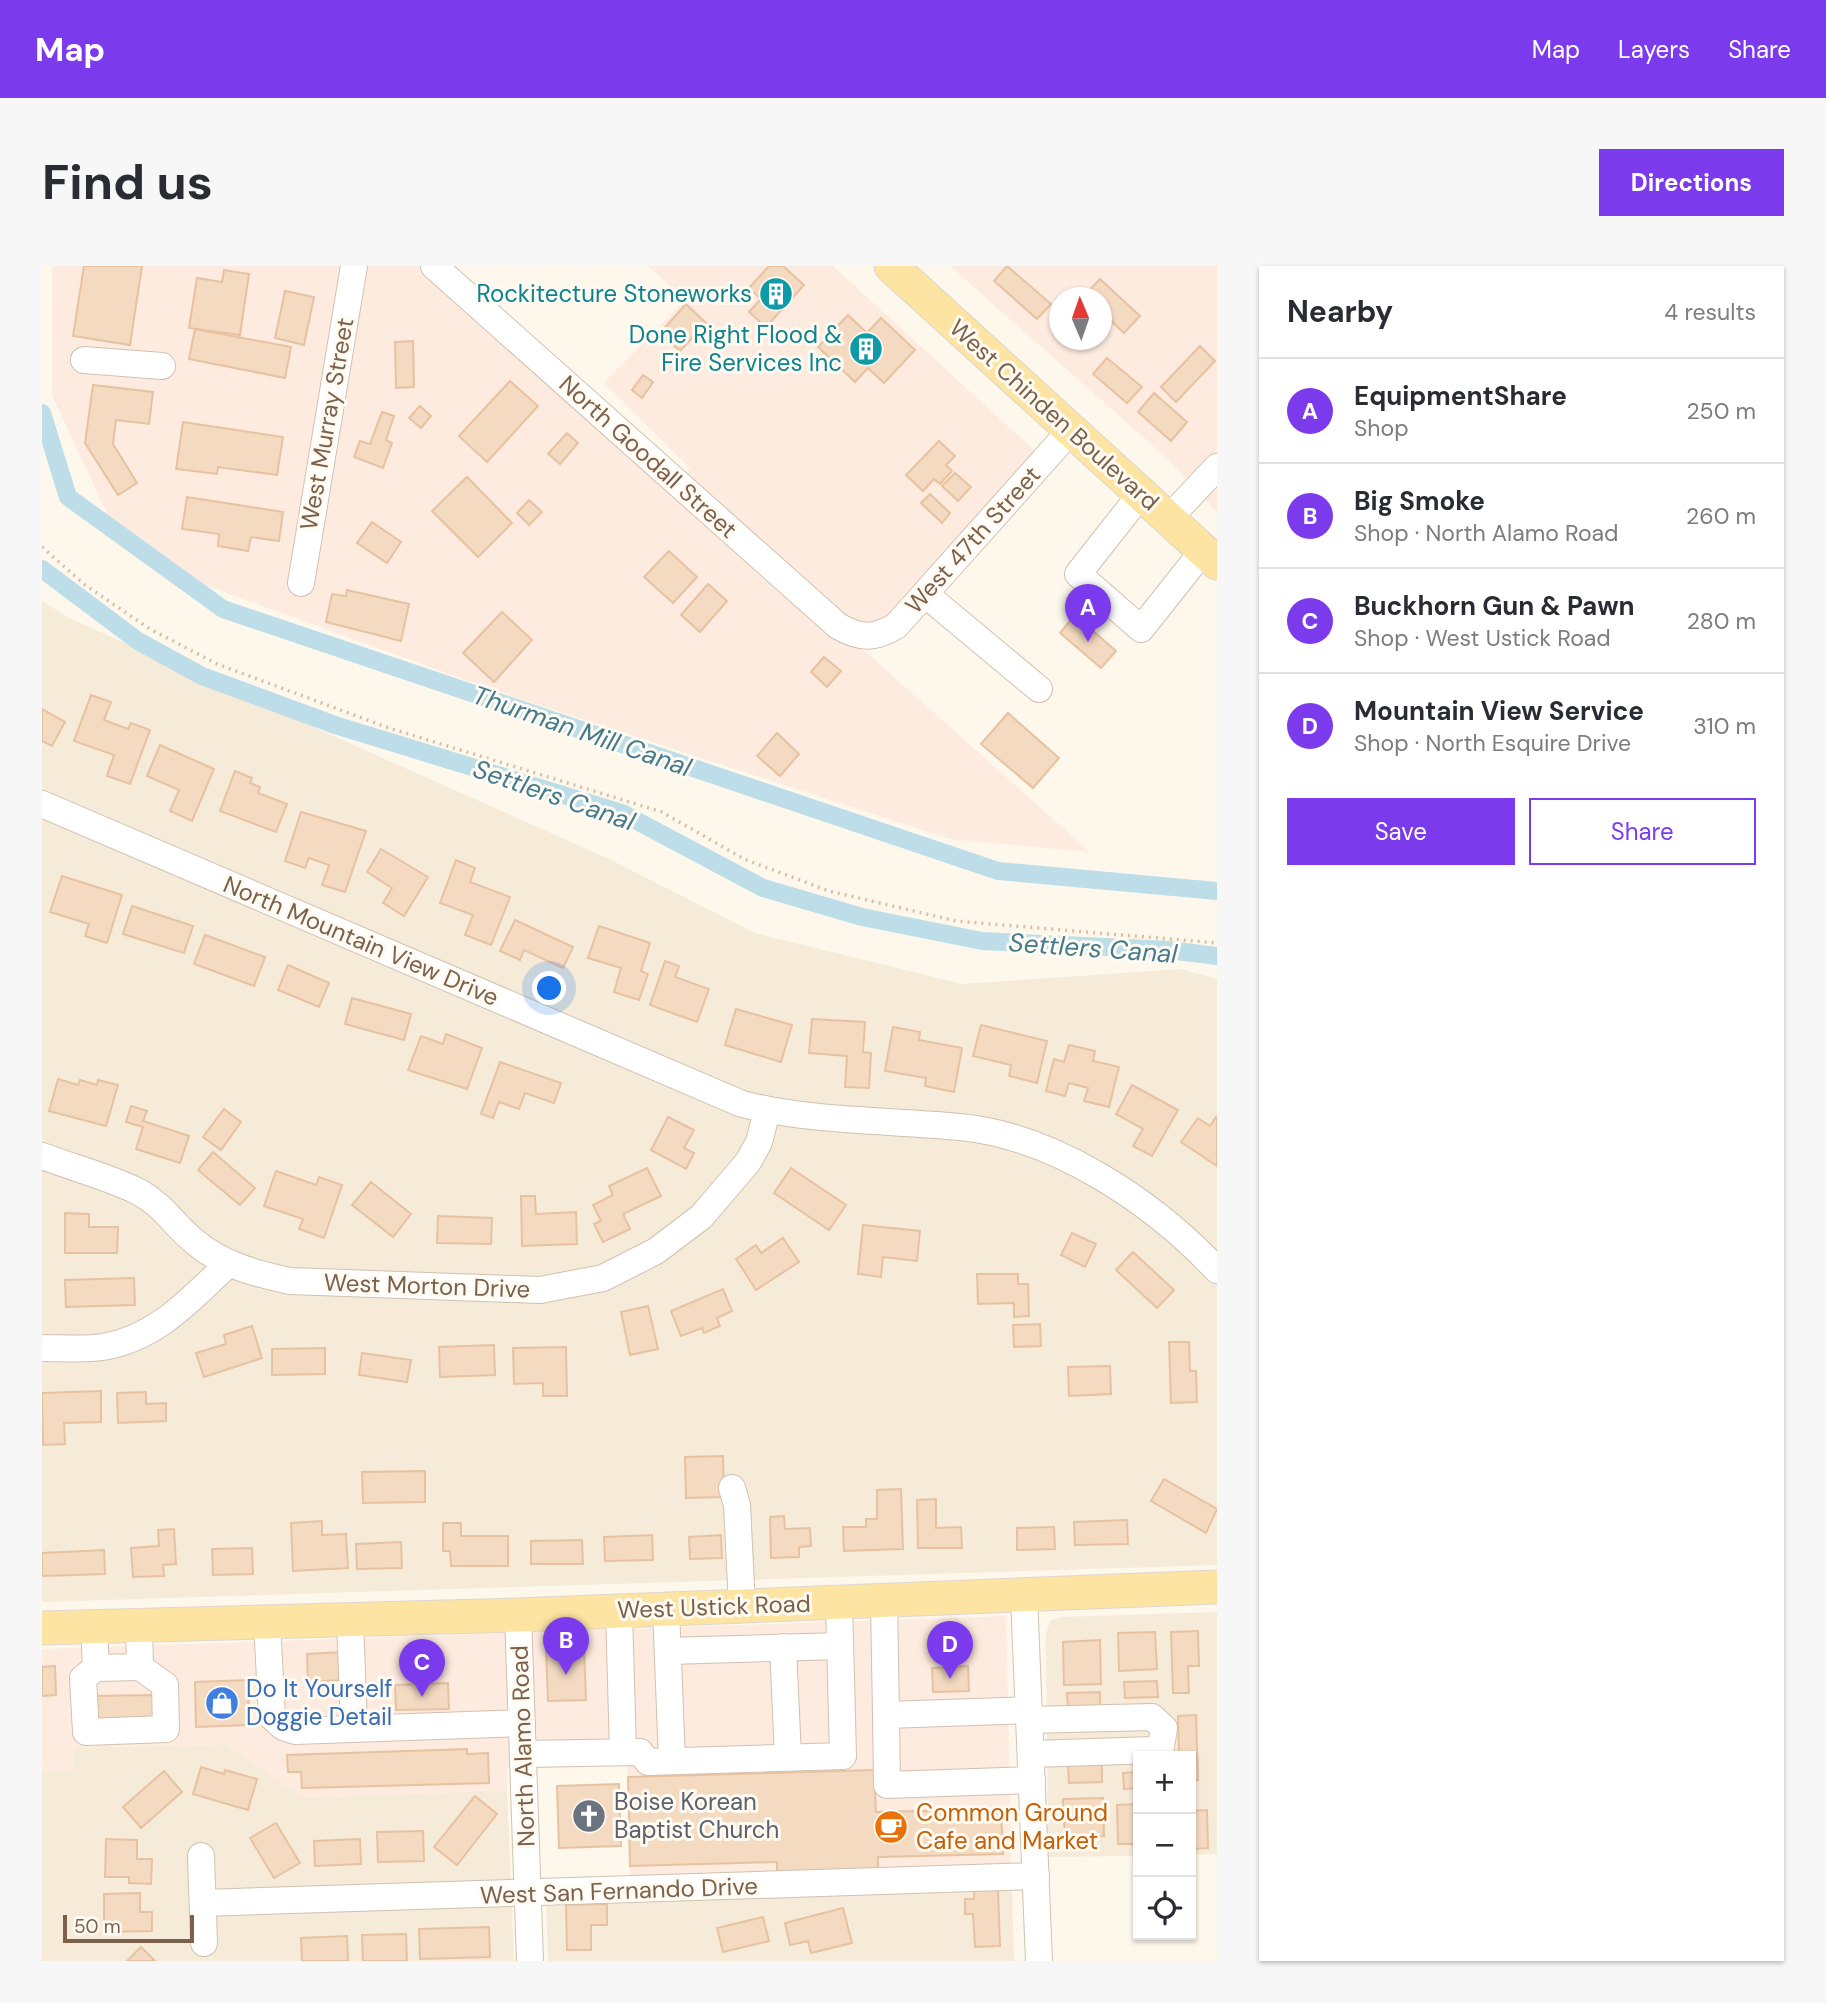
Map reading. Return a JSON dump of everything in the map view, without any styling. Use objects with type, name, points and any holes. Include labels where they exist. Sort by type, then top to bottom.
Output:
[{"type":"main road","name":"West Chinden Boulevard","points":[[891,266],[1212,556]]},
{"type":"main road","name":"West Ustick Road","points":[[42,1628],[518,1615],[1217,1587]]},
{"type":"street","name":"West Murray Street","points":[[301,583],[354,266]]},
{"type":"street","name":"North Goodall Street","points":[[434,266],[838,626],[854,635],[867,638]]},
{"type":"street","points":[[84,360],[162,366]]},
{"type":"street","name":"West 47th Street","points":[[867,638],[879,636],[896,626],[1071,430]]},
{"type":"street","points":[[1168,519],[1217,467]]},
{"type":"street","points":[[1141,494],[1078,573],[1140,629],[1212,556]]},
{"type":"street","points":[[925,594],[1039,690]]},
{"type":"street","name":"North Mountain View Drive","points":[[42,804],[742,1104],[767,1111],[831,1120],[962,1127],[1029,1143],[1088,1171],[1143,1204],[1188,1239],[1217,1270]]},
{"type":"street","name":"West Morton Drive","points":[[42,1156],[138,1192],[163,1208],[196,1243],[229,1264],[290,1281],[540,1290],[603,1278],[656,1251],[701,1217],[748,1162],[759,1142],[767,1111]]},
{"type":"street","points":[[42,1348],[102,1347],[144,1335],[174,1314],[229,1264]]},
{"type":"street","points":[[732,1488],[737,1505],[742,1606]]},
{"type":"street","points":[[1024,1596],[1039,1961]]},
{"type":"street","points":[[884,1601],[887,1785],[1154,1750],[1161,1746],[1164,1728],[1152,1717],[886,1714]]},
{"type":"street","points":[[839,1603],[843,1756]]},
{"type":"street","points":[[666,1609],[672,1761]]},
{"type":"street","points":[[619,1611],[623,1752]]},
{"type":"street","name":"North Alamo Road","points":[[518,1615],[530,1961]]},
{"type":"street","points":[[350,1619],[354,1728]]},
{"type":"street","points":[[267,1622],[272,1717],[283,1727],[295,1731],[522,1723]]},
{"type":"street","points":[[139,1625],[140,1667]]},
{"type":"street","points":[[94,1626],[96,1668]]},
{"type":"street","points":[[668,1651],[840,1646]]},
{"type":"street","points":[[783,1647],[788,1757]]},
{"type":"street","points":[[140,1667],[165,1685],[166,1729],[86,1732],[83,1678],[96,1668],[140,1667]]},
{"type":"street","points":[[524,1754],[640,1752],[648,1762],[887,1755]]},
{"type":"street","points":[[201,1856],[204,1943]]},
{"type":"street","name":"West San Fernando Drive","points":[[203,1903],[1036,1876]]},
{"type":"path","points":[[42,547],[85,585],[150,629],[218,664],[390,727],[662,812],[744,859],[830,891],[957,921],[1217,943]]},
{"type":"shaded area","points":[[52,266],[424,266],[671,490],[690,468],[604,383],[685,300],[648,266],[833,266],[1036,452],[859,646],[1090,852],[950,839],[493,690],[194,581],[110,520],[52,395]]},
{"type":"shaded area","points":[[950,266],[1217,266],[1217,512],[1169,460]]},
{"type":"shaded area","points":[[42,601],[69,618],[609,859],[755,933],[962,984],[1181,969],[1217,979],[1217,1565],[42,1602]]},
{"type":"shaded area","points":[[1217,1612],[1217,1854],[1196,1855],[1196,1751],[1133,1751],[1133,1856],[1048,1857],[1046,1635],[1050,1621],[1061,1617]]},
{"type":"shaded area","points":[[1006,1616],[1012,1887],[630,1897],[627,1764],[507,1768],[507,1790],[304,1798],[225,1744],[74,1748],[74,1772],[42,1772],[42,1649]]},
{"type":"shaded area","points":[[225,1744],[304,1798],[507,1790],[514,1961],[42,1961],[42,1772],[73,1771],[74,1748]]},
{"type":"shaded area","points":[[1012,1887],[1014,1961],[548,1961],[546,1900]]},
{"type":"building","points":[[84,266],[142,266],[130,345],[73,336]]},
{"type":"building","name":"Rockitecture Stoneworks","points":[[769,266],[783,266],[804,285],[766,327],[749,312],[761,299],[749,288]]},
{"type":"building","points":[[1007,266],[1049,302],[1049,306],[1037,319],[994,281]]},
{"type":"building","points":[[224,270],[249,274],[240,335],[189,328],[197,278],[222,282]]},
{"type":"building","points":[[1100,279],[1109,287],[1092,287]]},
{"type":"building","points":[[1112,290],[1140,316],[1124,333],[1112,322]]},
{"type":"building","points":[[285,291],[314,297],[304,345],[275,338]]},
{"type":"building","points":[[686,304],[706,323],[680,351],[660,333]]},
{"type":"building","name":"Done Right Flood & Fire Services Inc","points":[[848,315],[867,333],[881,318],[915,350],[884,383],[868,368],[855,382],[818,347]]},
{"type":"building","points":[[195,329],[291,347],[285,378],[189,359]]},
{"type":"building","points":[[413,341],[414,387],[396,388],[395,342]]},
{"type":"building","points":[[1200,346],[1215,361],[1176,402],[1161,387]]},
{"type":"building","points":[[1107,358],[1142,387],[1127,403],[1093,374]]},
{"type":"building","points":[[643,375],[653,382],[642,398],[632,390]]},
{"type":"building","points":[[510,381],[538,406],[487,462],[459,436]]},
{"type":"building","points":[[93,385],[153,392],[149,424],[116,420],[113,444],[137,483],[118,495],[85,443]]},
{"type":"building","points":[[1154,393],[1187,422],[1171,441],[1138,412]]},
{"type":"building","points":[[420,406],[431,416],[421,428],[409,418]]},
{"type":"building","points":[[382,412],[394,416],[386,440],[392,443],[383,468],[354,457],[360,441],[370,444]]},
{"type":"building","points":[[183,422],[283,437],[277,475],[218,467],[217,474],[176,469]]},
{"type":"building","points":[[567,433],[578,443],[560,464],[548,454]]},
{"type":"building","points":[[939,441],[955,456],[946,465],[952,471],[940,484],[934,479],[923,491],[906,475]]},
{"type":"building","points":[[955,473],[971,487],[958,501],[942,486]]},
{"type":"building","points":[[467,477],[512,523],[478,557],[432,511]]},
{"type":"building","points":[[930,494],[950,513],[942,523],[921,503]]},
{"type":"building","points":[[187,497],[283,512],[279,541],[251,537],[248,551],[218,546],[219,534],[182,529]]},
{"type":"building","points":[[529,500],[542,512],[529,525],[517,513]]},
{"type":"building","points":[[372,522],[401,542],[387,563],[357,543]]},
{"type":"building","points":[[669,551],[697,577],[673,603],[644,577]]},
{"type":"building","points":[[708,584],[727,601],[700,632],[681,615]]},
{"type":"building","points":[[347,590],[409,604],[401,641],[326,622],[332,594],[346,596]]},
{"type":"building","points":[[502,612],[532,640],[494,682],[463,653]]},
{"type":"building","points":[[1075,615],[1116,651],[1101,668],[1060,633]]},
{"type":"building","points":[[824,657],[841,671],[827,687],[811,672]]},
{"type":"building","points":[[91,695],[111,702],[104,720],[128,729],[131,723],[150,730],[130,784],[107,776],[114,755],[74,741]]},
{"type":"building","points":[[42,709],[65,722],[52,746],[42,741]]},
{"type":"building","points":[[1008,713],[1059,758],[1033,788],[981,744]]},
{"type":"building","points":[[777,733],[799,754],[780,776],[757,756]]},
{"type":"building","points":[[160,745],[214,769],[192,821],[170,811],[179,790],[147,776]]},
{"type":"building","points":[[235,771],[252,778],[250,783],[260,787],[258,793],[287,804],[276,832],[220,811]]},
{"type":"building","points":[[301,812],[366,831],[345,892],[322,885],[329,865],[309,858],[305,868],[285,861]]},
{"type":"building","points":[[381,849],[428,877],[404,916],[383,903],[392,888],[367,872]]},
{"type":"building","points":[[456,860],[475,868],[470,882],[510,897],[491,945],[465,935],[473,915],[440,903]]},
{"type":"building","points":[[62,876],[122,895],[107,943],[85,936],[89,924],[50,912]]},
{"type":"building","points":[[132,906],[193,926],[184,953],[123,934]]},
{"type":"building","points":[[515,920],[573,947],[563,968],[524,950],[520,960],[500,951]]},
{"type":"building","points":[[599,926],[650,943],[641,971],[648,974],[639,1000],[614,992],[621,968],[588,958]]},
{"type":"building","points":[[205,935],[265,957],[254,986],[194,964]]},
{"type":"building","points":[[665,961],[679,966],[675,977],[709,989],[697,1022],[650,1005]]},
{"type":"building","points":[[288,965],[329,983],[319,1007],[278,990]]},
{"type":"building","points":[[352,998],[411,1014],[404,1040],[345,1024]]},
{"type":"building","points":[[736,1009],[792,1025],[781,1062],[725,1045]]},
{"type":"building","points":[[812,1019],[865,1022],[863,1052],[871,1053],[869,1088],[845,1087],[847,1056],[809,1053]]},
{"type":"building","points":[[981,1025],[1047,1041],[1037,1083],[1009,1076],[1011,1065],[973,1056]]},
{"type":"building","points":[[893,1027],[920,1032],[919,1040],[962,1048],[954,1092],[925,1086],[926,1078],[885,1071]]},
{"type":"building","points":[[446,1034],[482,1048],[467,1089],[408,1070],[421,1036],[443,1044]]},
{"type":"building","points":[[1069,1045],[1095,1051],[1093,1061],[1119,1067],[1109,1107],[1084,1101],[1088,1088],[1069,1083],[1065,1096],[1046,1091],[1054,1059],[1064,1062]]},
{"type":"building","points":[[500,1062],[561,1083],[554,1103],[525,1093],[519,1109],[499,1102],[493,1118],[481,1114]]},
{"type":"building","points":[[58,1079],[78,1085],[80,1080],[97,1085],[98,1080],[118,1085],[106,1126],[49,1111]]},
{"type":"building","points":[[1132,1085],[1178,1110],[1152,1156],[1133,1146],[1143,1129],[1116,1114]]},
{"type":"building","points":[[131,1106],[147,1111],[143,1121],[189,1136],[180,1163],[136,1149],[143,1127],[126,1122]]},
{"type":"building","points":[[224,1109],[241,1122],[221,1150],[203,1137]]},
{"type":"building","points":[[668,1117],[694,1130],[684,1148],[694,1153],[686,1169],[651,1150]]},
{"type":"building","points":[[1216,1117],[1217,1166],[1181,1142],[1198,1118],[1210,1126]]},
{"type":"building","points":[[213,1152],[255,1188],[240,1205],[198,1170]]},
{"type":"building","points":[[647,1168],[661,1196],[623,1214],[630,1229],[603,1242],[594,1224],[601,1221],[593,1205],[613,1195],[609,1186]]},
{"type":"building","points":[[791,1168],[846,1205],[829,1230],[774,1193]]},
{"type":"building","points":[[276,1171],[316,1185],[319,1177],[342,1185],[324,1238],[299,1229],[303,1219],[264,1206]]},
{"type":"building","points":[[371,1182],[411,1214],[393,1237],[352,1205]]},
{"type":"building","points":[[521,1196],[535,1196],[536,1214],[576,1212],[577,1244],[522,1246]]},
{"type":"building","points":[[65,1213],[89,1214],[89,1227],[118,1227],[117,1253],[65,1253]]},
{"type":"building","points":[[438,1216],[492,1218],[491,1244],[437,1243]]},
{"type":"building","points":[[863,1225],[920,1231],[917,1261],[883,1257],[881,1277],[858,1274]]},
{"type":"building","points":[[1072,1233],[1096,1244],[1085,1267],[1061,1255]]},
{"type":"building","points":[[783,1238],[799,1262],[756,1290],[736,1259],[756,1245],[761,1253]]},
{"type":"building","points":[[1133,1252],[1174,1290],[1157,1308],[1116,1270]]},
{"type":"building","points":[[977,1274],[1018,1274],[1018,1284],[1028,1284],[1029,1316],[1014,1317],[1014,1303],[978,1304]]},
{"type":"building","points":[[134,1278],[135,1305],[66,1307],[65,1280]]},
{"type":"building","points":[[723,1289],[732,1311],[717,1318],[720,1326],[704,1333],[702,1328],[681,1336],[671,1311]]},
{"type":"building","points":[[648,1306],[658,1349],[630,1355],[621,1312]]},
{"type":"building","points":[[1040,1324],[1041,1346],[1014,1347],[1013,1325]]},
{"type":"building","points":[[252,1326],[262,1358],[204,1377],[196,1353],[226,1344],[224,1335]]},
{"type":"building","points":[[1169,1342],[1189,1342],[1190,1371],[1196,1371],[1197,1402],[1171,1403]]},
{"type":"building","points":[[494,1345],[495,1375],[440,1377],[439,1347]]},
{"type":"building","points":[[566,1347],[567,1396],[543,1396],[543,1383],[514,1384],[513,1348]]},
{"type":"building","points":[[325,1348],[325,1374],[272,1375],[272,1349]]},
{"type":"building","points":[[362,1353],[411,1360],[407,1382],[359,1375]]},
{"type":"building","points":[[1110,1366],[1111,1394],[1069,1396],[1068,1367]]},
{"type":"building","points":[[101,1391],[101,1422],[64,1423],[65,1444],[43,1445],[42,1393]]},
{"type":"building","points":[[146,1392],[146,1404],[166,1403],[166,1421],[118,1423],[117,1393]]},
{"type":"building","points":[[723,1456],[724,1497],[686,1498],[685,1457]]},
{"type":"building","points":[[425,1471],[425,1502],[363,1503],[362,1472]]},
{"type":"building","points":[[1164,1479],[1217,1509],[1206,1533],[1151,1501]]},
{"type":"building","points":[[901,1489],[903,1549],[844,1551],[843,1527],[866,1527],[866,1519],[877,1519],[877,1490]]},
{"type":"building","points":[[936,1499],[936,1528],[961,1527],[962,1548],[918,1548],[917,1500]]},
{"type":"building","points":[[784,1516],[785,1529],[810,1528],[811,1546],[799,1547],[799,1557],[771,1558],[770,1517]]},
{"type":"building","points":[[1127,1520],[1128,1544],[1075,1545],[1074,1522]]},
{"type":"building","points":[[322,1521],[322,1535],[346,1534],[348,1568],[293,1571],[291,1523]]},
{"type":"building","points":[[443,1523],[461,1523],[461,1536],[508,1536],[508,1566],[451,1566],[450,1551],[443,1551]]},
{"type":"building","points":[[1054,1527],[1055,1549],[1017,1550],[1017,1528]]},
{"type":"building","points":[[174,1529],[176,1564],[163,1565],[164,1576],[133,1577],[131,1548],[159,1546],[158,1530]]},
{"type":"building","points":[[652,1535],[653,1560],[605,1561],[604,1537]]},
{"type":"building","points":[[721,1535],[722,1558],[690,1559],[689,1537]]},
{"type":"building","points":[[582,1540],[583,1564],[531,1564],[531,1541]]},
{"type":"building","points":[[401,1542],[402,1568],[357,1569],[356,1544]]},
{"type":"building","points":[[252,1548],[253,1574],[213,1575],[212,1549]]},
{"type":"building","points":[[104,1550],[105,1574],[42,1576],[42,1553]]},
{"type":"building","points":[[1198,1631],[1199,1666],[1188,1666],[1189,1693],[1173,1693],[1171,1632]]},
{"type":"building","points":[[1155,1632],[1157,1669],[1119,1671],[1118,1633]]},
{"type":"building","points":[[1100,1640],[1101,1684],[1064,1685],[1063,1642]]},
{"type":"building","points":[[584,1649],[586,1700],[548,1701],[546,1650]]},
{"type":"building","points":[[341,1652],[342,1680],[308,1682],[307,1654]]},
{"type":"building","points":[[55,1666],[56,1695],[42,1696],[42,1667]]},
{"type":"building","points":[[968,1666],[969,1691],[933,1692],[932,1668]]},
{"type":"building","name":"Do It Yourself Doggie Detail","points":[[248,1680],[249,1725],[196,1727],[195,1682]]},
{"type":"building","points":[[1157,1681],[1158,1697],[1125,1698],[1124,1682]]},
{"type":"building","points":[[448,1683],[449,1709],[396,1710],[395,1685]]},
{"type":"building","points":[[1100,1692],[1100,1708],[1068,1709],[1067,1693]]},
{"type":"building","points":[[158,1695],[159,1723],[91,1725],[91,1696]]},
{"type":"building","points":[[1196,1715],[1198,1780],[1196,1751],[1179,1751],[1178,1716]]},
{"type":"building","points":[[467,1749],[467,1754],[488,1753],[489,1783],[302,1788],[301,1772],[288,1772],[287,1755]]},
{"type":"building","points":[[1068,1765],[1102,1765],[1102,1782],[1069,1783]]},
{"type":"building","points":[[201,1767],[257,1779],[248,1810],[193,1794]]},
{"type":"building","points":[[874,1770],[876,1812],[1001,1809],[1003,1854],[878,1857],[878,1876],[777,1879],[777,1862],[630,1866],[628,1777]]},
{"type":"building","points":[[164,1771],[182,1792],[141,1828],[123,1807]]},
{"type":"building","points":[[1133,1772],[1133,1788],[1124,1789],[1123,1773]]},
{"type":"building","name":"Boise Korean Baptist Church","points":[[619,1784],[621,1846],[559,1848],[557,1786]]},
{"type":"building","points":[[475,1796],[497,1814],[457,1865],[434,1847]]},
{"type":"building","points":[[1103,1798],[1104,1836],[1065,1838],[1063,1799]]},
{"type":"building","points":[[1133,1804],[1133,1844],[1118,1844],[1117,1805]]},
{"type":"building","points":[[1207,1810],[1208,1848],[1196,1849],[1196,1811]]},
{"type":"building","points":[[276,1823],[300,1863],[274,1878],[250,1838]]},
{"type":"building","points":[[423,1831],[424,1861],[378,1862],[377,1832]]},
{"type":"building","points":[[106,1839],[137,1840],[137,1859],[152,1859],[151,1884],[129,1883],[129,1877],[105,1877]]},
{"type":"building","points":[[360,1839],[361,1864],[315,1866],[314,1841]]},
{"type":"building","points":[[998,1889],[1000,1946],[975,1947],[973,1914],[965,1914],[965,1899],[974,1899],[974,1890]]},
{"type":"building","points":[[140,1893],[140,1912],[152,1912],[152,1931],[104,1932],[104,1894]]},
{"type":"building","points":[[607,1904],[607,1925],[591,1925],[591,1950],[567,1950],[566,1905]]},
{"type":"building","points":[[843,1908],[852,1943],[811,1953],[808,1941],[790,1945],[785,1923]]},
{"type":"building","points":[[763,1917],[769,1941],[723,1952],[717,1928]]},
{"type":"building","points":[[489,1927],[490,1957],[420,1959],[419,1929]]},
{"type":"building","points":[[406,1934],[407,1961],[363,1961],[362,1935]]},
{"type":"building","points":[[347,1936],[348,1961],[302,1961],[301,1938]]},
{"type":"building","points":[[141,1947],[155,1961],[127,1961]]},
{"type":"waterway","name":"Thurman Mill Canal","points":[[42,413],[68,497],[223,609],[998,871],[1217,891]]},
{"type":"waterway","name":"Settlers Canal","points":[[42,569],[138,641],[202,676],[335,725],[622,813],[763,888],[862,917],[982,941],[1169,950],[1217,956]]},
{"type":"place","name":"Rockitecture Stoneworks","points":[[776,294]]},
{"type":"place","name":"Done Right Flood & Fire Services Inc","points":[[866,349]]},
{"type":"place","name":"EquipmentShare","points":[[1088,642]]},
{"type":"place","name":"Big Smoke","points":[[566,1675]]},
{"type":"place","name":"Mountain View Service","points":[[950,1679]]},
{"type":"place","name":"Buckhorn Gun & Pawn","points":[[422,1697]]},
{"type":"place","name":"Do It Yourself Doggie Detail","points":[[222,1703]]},
{"type":"place","name":"Boise Korean Baptist Church","points":[[589,1816]]},
{"type":"place","name":"Common Ground Cafe and Market","points":[[891,1827]]}]
